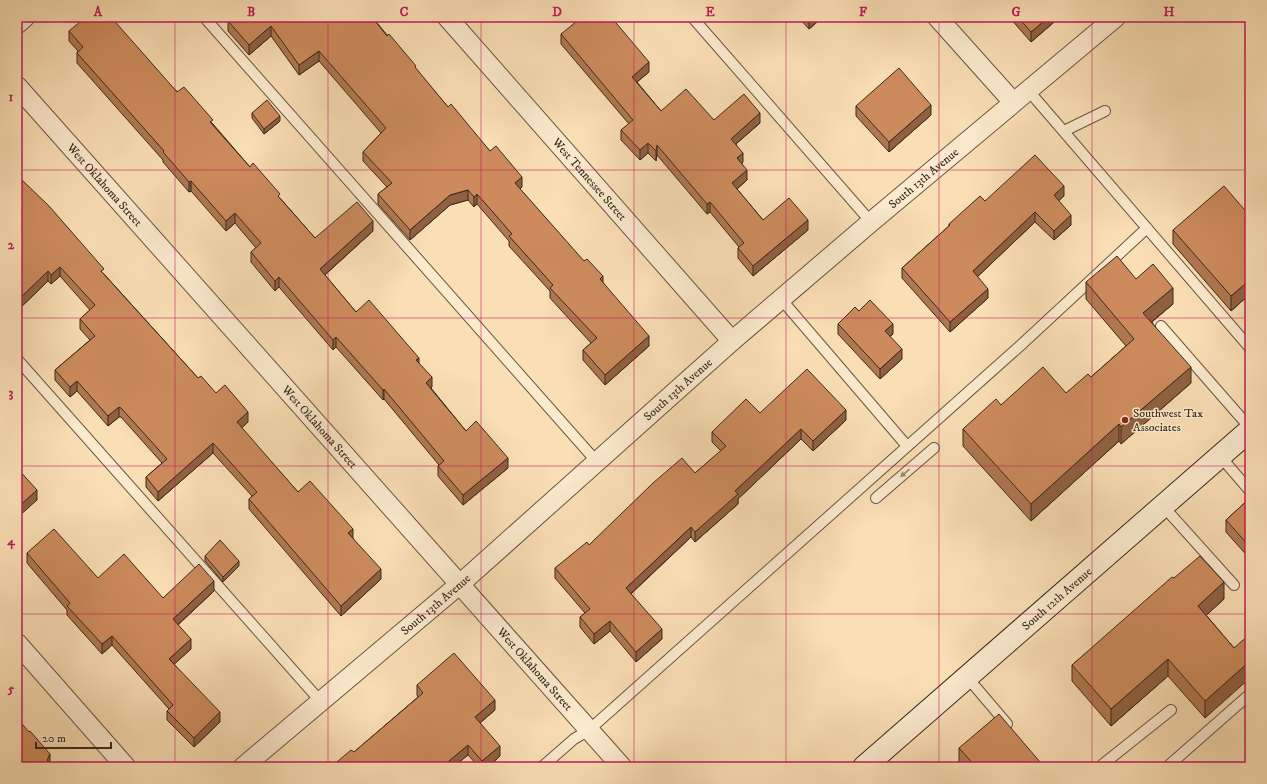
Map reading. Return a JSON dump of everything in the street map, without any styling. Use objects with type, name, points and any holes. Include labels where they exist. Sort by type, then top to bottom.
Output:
[{"type":"main road","name":"South 12th Avenue","points":[[864,767],[1250,429]]},
{"type":"street","points":[[17,24],[24,17]]},
{"type":"street","name":"West Tennessee Street","points":[[447,17],[732,341]]},
{"type":"street","points":[[937,17],[1013,102]]},
{"type":"street","name":"South 13th Avenue","points":[[243,767],[322,703],[460,584],[732,341],[870,222],[1116,17]]},
{"type":"street","name":"West Oklahoma Street","points":[[17,86],[622,767]]},
{"type":"street","points":[[17,643],[126,767]]},
{"type":"lane","points":[[204,17],[597,462]]},
{"type":"lane","points":[[692,17],[870,222]]},
{"type":"lane","points":[[1028,90],[1250,348]]},
{"type":"lane","points":[[1064,131],[1105,111]]},
{"type":"lane","points":[[542,767],[574,739],[589,730],[907,446],[1147,228]]},
{"type":"lane","points":[[781,299],[907,446]]},
{"type":"lane","points":[[1160,326],[1250,429]]},
{"type":"lane","points":[[17,359],[322,703]]},
{"type":"lane","points":[[876,498],[934,448]]},
{"type":"lane","points":[[1220,456],[1250,491]]},
{"type":"lane","points":[[1163,506],[1234,585]]},
{"type":"lane","points":[[967,677],[1012,731]]},
{"type":"lane","points":[[1167,767],[1250,694]]},
{"type":"lane","points":[[1102,764],[1172,710]]},
{"type":"building","points":[[86,17],[95,17],[100,22],[106,17],[111,17],[177,92],[184,87],[213,120],[210,122],[250,167],[253,163],[280,194],[278,196],[315,238],[357,202],[373,221],[320,269],[356,312],[369,300],[419,358],[416,360],[432,377],[426,383],[466,431],[476,421],[508,458],[463,495],[438,466],[444,461],[384,389],[383,390],[336,337],[333,340],[279,277],[275,281],[251,252],[261,243],[235,213],[226,221],[191,181],[189,182],[163,152],[164,151],[77,53],[83,47],[69,31]]},
{"type":"building","points":[[233,17],[372,17],[387,36],[389,34],[448,107],[451,104],[490,151],[496,146],[522,177],[515,183],[584,261],[587,259],[603,276],[600,279],[649,336],[605,375],[583,350],[597,338],[550,288],[553,285],[509,236],[512,234],[477,194],[474,197],[468,190],[450,195],[410,230],[378,194],[392,183],[363,152],[386,128],[319,51],[299,65],[271,26],[249,45],[228,21]]},
{"type":"building","points":[[582,17],[611,17],[649,62],[632,77],[661,111],[686,89],[714,120],[744,94],[760,113],[731,139],[743,153],[737,158],[747,170],[732,183],[763,220],[789,198],[808,220],[753,266],[738,248],[744,243],[710,202],[707,204],[657,145],[656,151],[648,143],[640,150],[621,130],[633,120],[561,34]]},
{"type":"building","points":[[1018,17],[1049,17],[1031,32]]},
{"type":"building","points":[[899,68],[931,105],[889,142],[856,106]]},
{"type":"building","points":[[267,100],[280,116],[264,129],[252,113]]},
{"type":"building","points":[[1035,155],[1064,186],[1054,195],[1071,215],[1054,231],[1035,212],[973,271],[988,289],[950,322],[902,268],[980,196],[985,201]]},
{"type":"building","points":[[22,180],[49,206],[104,269],[101,271],[198,378],[201,376],[216,393],[225,385],[248,412],[237,422],[298,492],[310,481],[353,529],[348,533],[381,569],[341,606],[249,499],[257,492],[213,443],[158,492],[146,477],[167,459],[121,408],[119,407],[108,416],[77,381],[70,387],[55,370],[95,336],[80,319],[95,305],[60,267],[51,275],[48,271],[17,301],[17,184]]},
{"type":"building","points":[[1224,186],[1250,216],[1250,280],[1231,296],[1173,230]]},
{"type":"building","points":[[1117,256],[1136,279],[1153,264],[1173,288],[1143,313],[1191,367],[1121,427],[1119,424],[1031,504],[963,429],[996,399],[1001,405],[1043,367],[1066,393],[1088,374],[1091,377],[1134,339],[1086,282]]},
{"type":"building","points":[[870,300],[893,324],[885,331],[902,349],[880,369],[838,324],[855,307],[859,311]]},
{"type":"building","points":[[807,369],[846,410],[813,441],[801,429],[735,491],[738,494],[695,532],[691,527],[626,588],[662,629],[636,652],[610,621],[594,634],[580,617],[590,609],[555,568],[587,542],[589,545],[653,483],[682,458],[695,473],[726,446],[712,432],[746,399],[760,413]]},
{"type":"building","points":[[17,468],[37,490],[17,508]]},
{"type":"building","points":[[1250,498],[1250,547],[1226,520]]},
{"type":"building","points":[[54,529],[98,578],[124,554],[163,598],[199,564],[214,581],[173,619],[191,639],[169,659],[220,712],[194,738],[167,711],[173,705],[112,636],[102,644],[67,606],[70,603],[27,553]]},
{"type":"building","points":[[220,540],[239,561],[223,577],[205,556]]},
{"type":"building","points":[[1200,556],[1224,582],[1198,606],[1234,648],[1250,634],[1250,661],[1205,701],[1168,659],[1111,709],[1072,665],[1172,577],[1174,578]]},
{"type":"building","points":[[454,653],[495,700],[475,717],[500,746],[482,761],[468,745],[442,767],[331,767],[351,750],[354,752],[423,693],[417,685]]},
{"type":"building","points":[[999,714],[1040,762],[1035,767],[976,767],[959,748]]},
{"type":"building","points":[[17,718],[50,754],[47,760],[53,767],[17,767]]},
{"type":"place","name":"Southwest Tax Associates","points":[[1125,420]]}]
